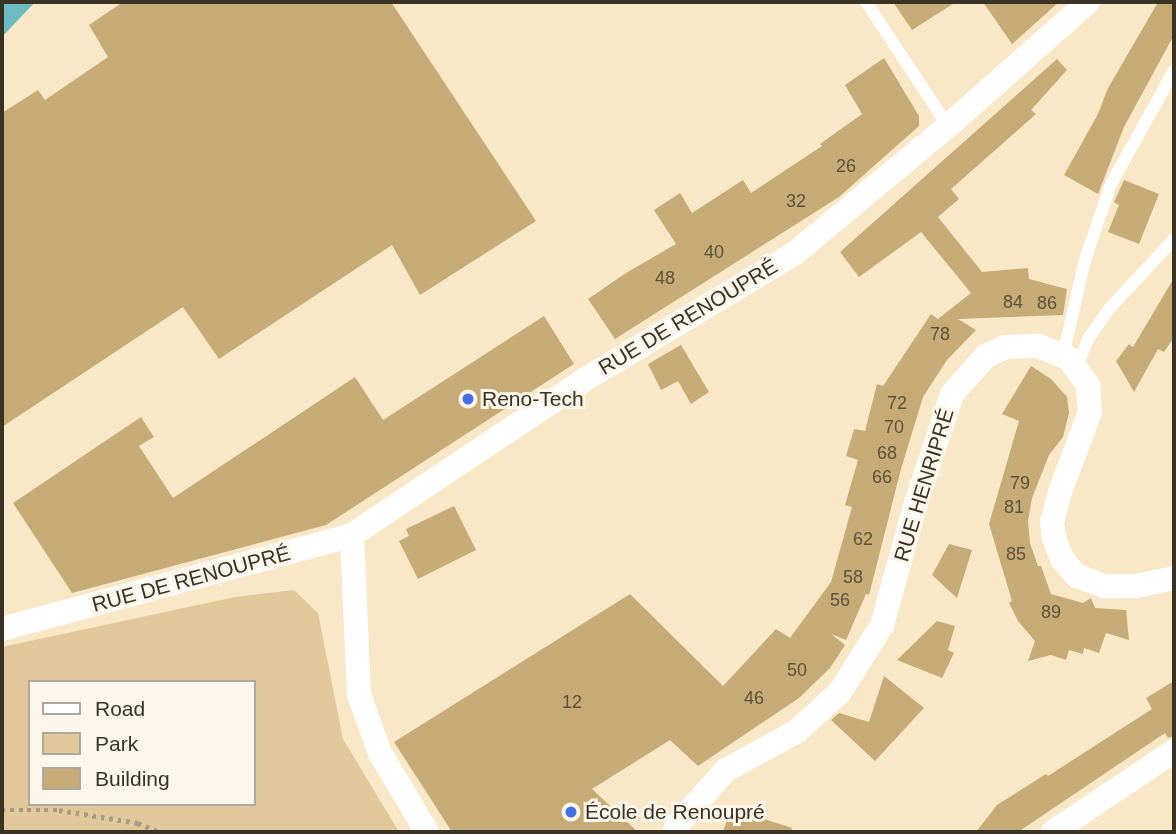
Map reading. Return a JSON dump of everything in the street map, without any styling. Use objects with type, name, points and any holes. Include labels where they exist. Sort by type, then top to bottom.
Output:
[{"type":"street","name":"RUE DE RENOUPRÉ","points":[[2,629],[352,535],[584,380],[795,253],[948,126],[1088,2]]},
{"type":"street","name":"RUE HENRIPRÉ","points":[[675,832],[677,825],[726,770],[796,732],[840,692],[882,625],[917,500],[952,394],[970,371],[986,356],[1005,347],[1038,346],[1069,363]]},
{"type":"street","points":[[1069,363],[1088,385],[1090,412],[1060,492],[1052,522],[1054,538],[1062,559],[1077,576],[1105,586],[1136,586],[1174,578]]},
{"type":"street","points":[[352,535],[359,695],[380,753],[428,832]]},
{"type":"street","points":[[1053,832],[1174,751]]},
{"type":"lane","points":[[866,2],[948,126]]},
{"type":"lane","points":[[1069,363],[1085,260],[1111,184],[1174,71]]},
{"type":"lane","points":[[1069,363],[1109,309],[1174,239]]},
{"type":"path","points":[[2,810],[59,810],[138,823],[159,832]]},
{"type":"green space","points":[[294,590],[318,613],[343,739],[399,832],[2,832],[2,647],[235,597]]},
{"type":"water","points":[[2,2],[35,2],[2,37]]},
{"type":"building","points":[[123,2],[391,2],[536,221],[420,295],[392,245],[219,359],[183,307],[2,427],[2,113],[38,90],[45,100],[108,57],[89,25]]},
{"type":"building","points":[[893,2],[956,2],[912,30]]},
{"type":"building","points":[[983,2],[1059,2],[1012,44]]},
{"type":"building","points":[[1158,2],[1174,2],[1174,35],[1124,127],[1098,194],[1064,175],[1098,114],[1107,90]]},
{"type":"building","points":[[884,58],[919,116],[919,126],[839,197],[615,339],[588,299],[676,244],[654,210],[680,193],[692,213],[743,180],[751,193],[822,146],[820,144],[862,114],[845,85]]},
{"type":"building","points":[[1057,59],[1067,70],[1031,110],[1036,114],[951,189],[959,199],[938,217],[982,272],[1028,268],[1029,279],[1067,289],[1063,315],[958,319],[976,330],[947,360],[923,397],[901,469],[869,595],[866,594],[846,640],[831,634],[845,645],[830,668],[799,698],[698,766],[670,740],[592,789],[638,832],[452,832],[394,742],[630,594],[723,686],[776,629],[790,638],[831,582],[852,507],[845,505],[858,460],[846,456],[854,429],[865,431],[877,384],[883,386],[931,314],[938,319],[971,293],[921,232],[859,277],[840,252]]},
{"type":"building","points":[[1124,180],[1159,194],[1139,244],[1108,232],[1119,205],[1114,202]]},
{"type":"building","points":[[1174,278],[1174,337],[1164,352],[1158,349],[1134,392],[1116,361],[1129,344],[1133,347]]},
{"type":"building","points":[[544,316],[574,364],[326,525],[72,593],[13,503],[141,417],[154,437],[139,446],[173,498],[355,377],[383,420]]},
{"type":"building","points":[[681,345],[709,392],[691,404],[678,381],[661,390],[648,364]]},
{"type":"building","points":[[1031,366],[1051,379],[1067,397],[1069,413],[1063,437],[1049,455],[1032,498],[1028,521],[1030,543],[1038,566],[1041,566],[1051,594],[1083,603],[1091,598],[1095,608],[1126,610],[1129,640],[1106,633],[1099,653],[1084,648],[1083,654],[1069,650],[1066,660],[1051,655],[1028,661],[1035,641],[1018,621],[1009,603],[1012,601],[989,524],[1019,421],[1002,414]]},
{"type":"building","points":[[454,506],[476,550],[418,579],[399,541],[409,536],[406,529]]},
{"type":"building","points":[[949,544],[972,550],[957,598],[932,575]]},
{"type":"building","points":[[937,621],[955,626],[948,650],[954,653],[942,678],[897,660]]},
{"type":"building","points":[[884,676],[924,708],[875,761],[831,720],[839,713],[869,722]]},
{"type":"building","points":[[1174,681],[1174,736],[1168,738],[1165,733],[1018,832],[976,832],[997,805],[1046,774],[1048,776],[1152,709],[1146,698]]},
{"type":"building","points":[[731,808],[792,828],[791,832],[723,832]]},
{"type":"place","name":"Reno-Tech","points":[[468,399]]},
{"type":"place","name":"École de Renoupré","points":[[571,812]]}]
